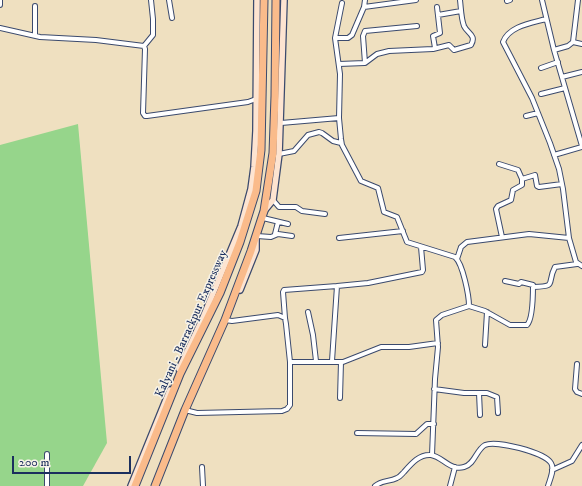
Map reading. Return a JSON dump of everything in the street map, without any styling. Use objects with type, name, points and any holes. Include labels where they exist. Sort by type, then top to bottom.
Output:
[{"type":"highway","name":"Kalyani - Barrackpur Expressway","points":[[135,486],[164,408],[220,293],[242,238],[256,191],[260,150],[264,0]]},
{"type":"highway","name":"Kalyani - Barrackpur Expressway","points":[[156,486],[186,410],[226,321],[263,214],[273,153],[276,0]]},
{"type":"street","points":[[0,0],[0,5]]},
{"type":"street","points":[[152,0],[153,35],[144,46],[145,116],[248,102],[256,99]]},
{"type":"street","points":[[169,0],[172,18]]},
{"type":"street","points":[[131,486],[241,226],[251,189],[254,167],[257,0]]},
{"type":"street","points":[[284,0],[280,154],[273,200],[263,214],[278,222],[288,224]]},
{"type":"street","points":[[335,38],[348,38],[352,35],[364,8],[365,0]]},
{"type":"street","points":[[364,8],[416,0]]},
{"type":"street","points":[[339,64],[366,63],[379,54],[392,51],[450,46],[454,50],[472,44],[472,34],[464,26],[460,0]]},
{"type":"street","points":[[542,0],[554,50],[582,147],[554,155]]},
{"type":"street","points":[[554,50],[568,46],[573,42],[578,0]]},
{"type":"street","points":[[342,3],[335,38],[341,80],[339,118],[341,143],[361,181],[377,187],[384,212],[397,218],[407,242],[457,259]]},
{"type":"street","points":[[35,6],[35,36]]},
{"type":"street","points":[[435,48],[433,36],[440,33],[437,7]]},
{"type":"street","points":[[438,15],[462,11]]},
{"type":"street","points":[[546,19],[515,28],[503,42],[530,92],[554,155],[565,198],[569,238],[577,264]]},
{"type":"street","points":[[366,63],[363,36],[365,31],[417,26]]},
{"type":"street","points":[[0,28],[35,36],[96,40],[144,46]]},
{"type":"street","points":[[573,42],[582,44]]},
{"type":"street","points":[[541,68],[558,62]]},
{"type":"street","points":[[562,77],[582,72]]},
{"type":"street","points":[[541,94],[565,88]]},
{"type":"street","points":[[526,116],[538,113]]},
{"type":"street","points":[[281,123],[339,118]]},
{"type":"street","points":[[280,154],[294,152],[308,135],[319,132],[333,141],[341,143]]},
{"type":"street","points":[[499,164],[518,170],[522,179],[522,185],[513,190],[511,200],[498,206],[496,209],[502,237]]},
{"type":"street","points":[[522,179],[535,176],[539,187],[562,184]]},
{"type":"street","points":[[273,200],[279,207],[296,207],[302,211],[325,214]]},
{"type":"street","points":[[275,234],[278,222]]},
{"type":"street","points":[[339,238],[403,231]]},
{"type":"street","points":[[256,236],[271,237],[275,234],[292,236]]},
{"type":"street","points":[[469,306],[464,276],[457,259],[461,247],[467,242],[534,234],[569,238]]},
{"type":"street","points":[[186,410],[200,413],[285,411],[290,405],[290,362],[284,318],[283,292],[285,289],[337,286],[422,272],[421,247]]},
{"type":"street","points":[[505,281],[519,284],[522,282],[533,284],[534,287],[547,286],[550,284],[555,267],[577,264],[582,266]]},
{"type":"street","points":[[332,362],[337,286]]},
{"type":"street","points":[[432,456],[434,389],[438,343],[437,318],[469,306],[487,312],[510,325],[527,325],[531,316],[534,287]]},
{"type":"street","points":[[308,312],[316,361]]},
{"type":"street","points":[[485,345],[487,312]]},
{"type":"street","points":[[226,321],[274,315],[284,318]]},
{"type":"street","points":[[290,362],[341,362],[381,347],[408,347],[438,343]]},
{"type":"street","points":[[340,398],[341,362]]},
{"type":"street","points":[[577,364],[575,389],[577,392],[582,394]]},
{"type":"street","points":[[434,389],[464,393],[489,393],[497,397],[498,413]]},
{"type":"street","points":[[479,393],[480,415]]},
{"type":"street","points":[[357,433],[415,434],[418,433],[426,424],[434,424]]},
{"type":"street","points":[[375,486],[382,481],[398,478],[413,462],[420,457],[432,456],[455,467],[462,467],[468,465],[484,446],[493,444],[518,448],[550,461],[552,470],[548,486]]},
{"type":"street","points":[[552,470],[570,462],[580,454],[582,445]]},
{"type":"street","points":[[47,486],[48,454]]},
{"type":"street","points":[[202,467],[203,486]]},
{"type":"street","points":[[450,486],[455,467]]},
{"type":"green space","points":[[78,124],[107,443],[83,486],[0,486],[0,145]]}]
